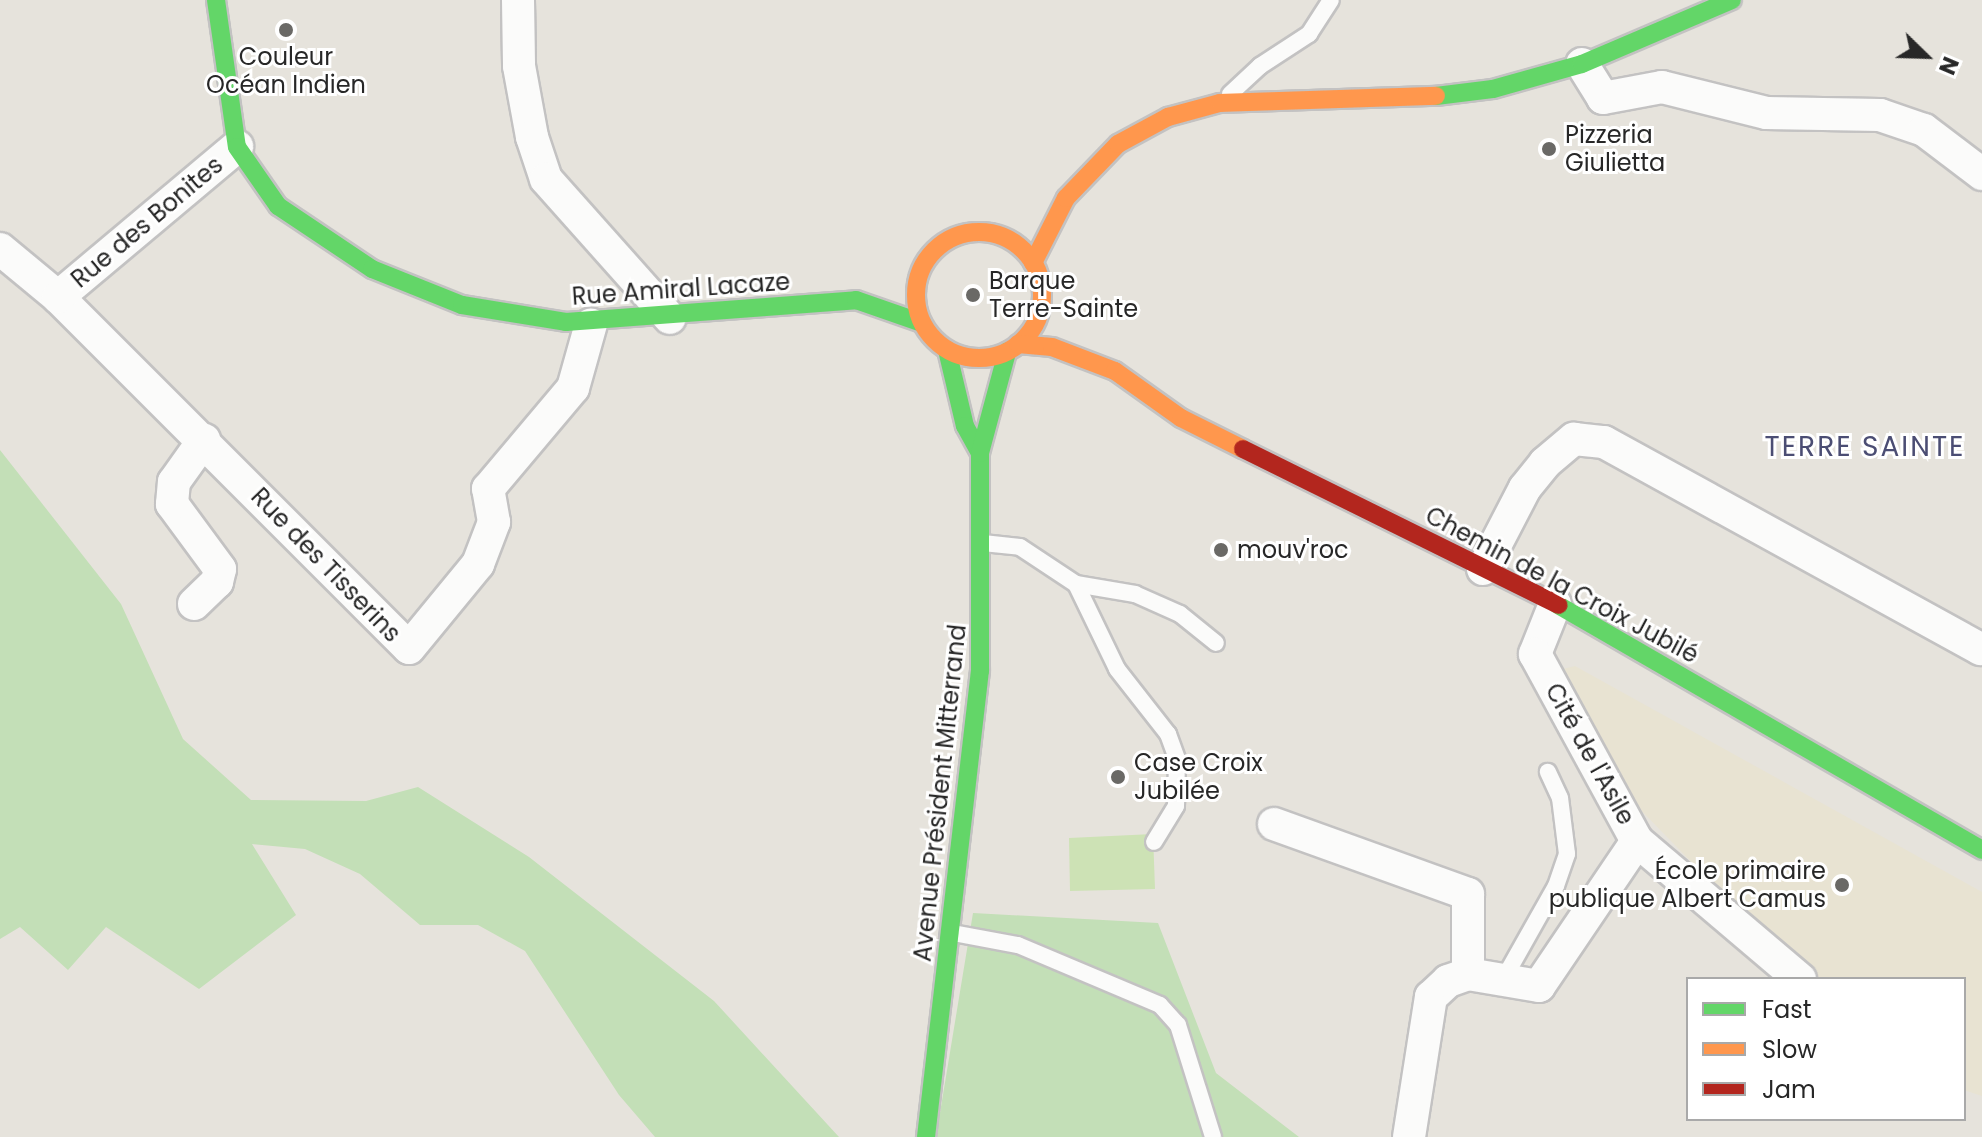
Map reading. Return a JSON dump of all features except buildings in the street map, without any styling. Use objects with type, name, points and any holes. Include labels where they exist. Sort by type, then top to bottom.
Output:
[{"type":"street","name":"Rue Amiral Lacaze","points":[[216,0],[237,147],[278,206],[372,269],[462,305],[591,324],[670,318],[856,300],[927,260]]},
{"type":"street","points":[[518,0],[519,66],[532,137],[546,179],[670,318]]},
{"type":"street","points":[[1066,198],[1036,270],[1039,314],[1013,348],[977,358],[947,350],[922,323],[917,280],[927,260],[956,236],[994,234],[1066,198],[1118,144],[1168,117],[1220,103],[1439,96],[1493,89],[1582,64],[1732,0]]},
{"type":"street","points":[[1582,64],[1603,98],[1662,87],[1766,113],[1880,115],[1924,130],[1982,174]]},
{"type":"street","name":"Rue des Bonites","points":[[58,297],[237,147]]},
{"type":"street","points":[[994,234],[1023,249],[1063,315]]},
{"type":"street","name":"Rue des Tisserins","points":[[0,249],[58,297],[409,648],[478,564],[494,522],[488,489],[573,388],[591,324]]},
{"type":"street","name":"Rue Amiral Lacaze","points":[[856,300],[922,323]]},
{"type":"street","name":"Chemin de la Croix Jubilé","points":[[1094,344],[1115,371]]},
{"type":"street","name":"Chemin de la Croix Jubilé","points":[[1013,348],[1052,347],[1115,371],[1181,418],[1555,604],[1982,850]]},
{"type":"street","name":"Avenue Président Mitterrand","points":[[926,1137],[980,671],[983,543],[980,453],[1013,348]]},
{"type":"street","name":"Avenue Président Mitterrand","points":[[947,350],[965,426],[980,453]]},
{"type":"street","points":[[1483,569],[1525,488],[1545,463],[1574,439],[1604,442],[1981,649]]},
{"type":"street","points":[[194,604],[217,582],[220,569],[172,504],[174,482],[204,440]]},
{"type":"street","name":"Cité de l'Asile","points":[[1555,604],[1535,654],[1637,841],[1798,977]]},
{"type":"street","points":[[1274,824],[1468,894],[1468,974]]},
{"type":"street","points":[[1409,1137],[1431,997],[1448,981],[1468,974],[1539,986],[1637,841]]},
{"type":"lane","points":[[1220,103],[1260,66],[1309,34],[1331,0]]},
{"type":"lane","points":[[983,543],[1020,547],[1076,584],[1135,594],[1180,614],[1216,643]]},
{"type":"lane","points":[[1076,584],[1117,669],[1168,734],[1177,759],[1176,806],[1154,842]]},
{"type":"lane","points":[[1503,980],[1556,886],[1567,854],[1560,798],[1548,772]]},
{"type":"lane","points":[[951,933],[1018,945],[1160,1005],[1178,1025],[1213,1137]]},
{"type":"shaded area","name":"École primaire publique Albert Camus","points":[[1575,666],[1982,892],[1982,1096],[1966,1091],[1966,977],[1819,977],[1707,878],[1630,799],[1563,669]]},
{"type":"green space","points":[[0,450],[121,604],[183,739],[251,800],[366,801],[418,787],[529,857],[714,1001],[839,1137],[655,1137],[619,1095],[525,951],[478,925],[420,925],[360,874],[305,849],[252,844],[296,915],[199,989],[106,927],[68,970],[20,927],[0,939]]},
{"type":"green space","points":[[1153,834],[1155,889],[1070,891],[1069,838]]},
{"type":"green space","points":[[973,913],[1158,923],[1216,1073],[1299,1137],[936,1137]]},
{"type":"traffic: fast","points":[[216,0],[237,147],[278,206],[372,269],[462,305],[566,322],[856,300],[922,323]]},
{"type":"traffic: fast","points":[[1436,96],[1493,89],[1582,64],[1732,0]]},
{"type":"traffic: fast","points":[[947,350],[965,426],[980,453]]},
{"type":"traffic: fast","points":[[926,1137],[980,671],[980,453],[1007,352]]},
{"type":"traffic: fast","points":[[1558,605],[1982,850]]},
{"type":"traffic: slow","points":[[1033,263],[1066,198],[1118,144],[1168,117],[1220,103],[1436,96]]},
{"type":"traffic: slow","points":[[979,232],[1003,237],[1023,251],[1037,271],[1042,295],[1037,319],[1023,339],[1003,353],[979,358],[955,353],[935,339],[921,319],[916,295],[921,271],[935,251],[955,237],[979,232]]},
{"type":"traffic: slow","points":[[1018,344],[1052,347],[1115,371],[1181,418],[1243,449]]},
{"type":"traffic: jam","points":[[1243,449],[1558,605]]},
{"type":"place","name":"Couleur Océan Indien","points":[[286,30]]},
{"type":"place","name":"Pizzeria Giulietta","points":[[1549,149]]},
{"type":"place","name":"Barque Terre-Sainte","points":[[973,295]]},
{"type":"place","name":"mouv'roc","points":[[1221,550]]},
{"type":"place","name":"Case Croix Jubilée","points":[[1118,777]]},
{"type":"place","name":"École primaire publique Albert Camus","points":[[1842,885]]},
{"type":"district","name":"TERRE SAINTE","points":[[1865,447]]}]
